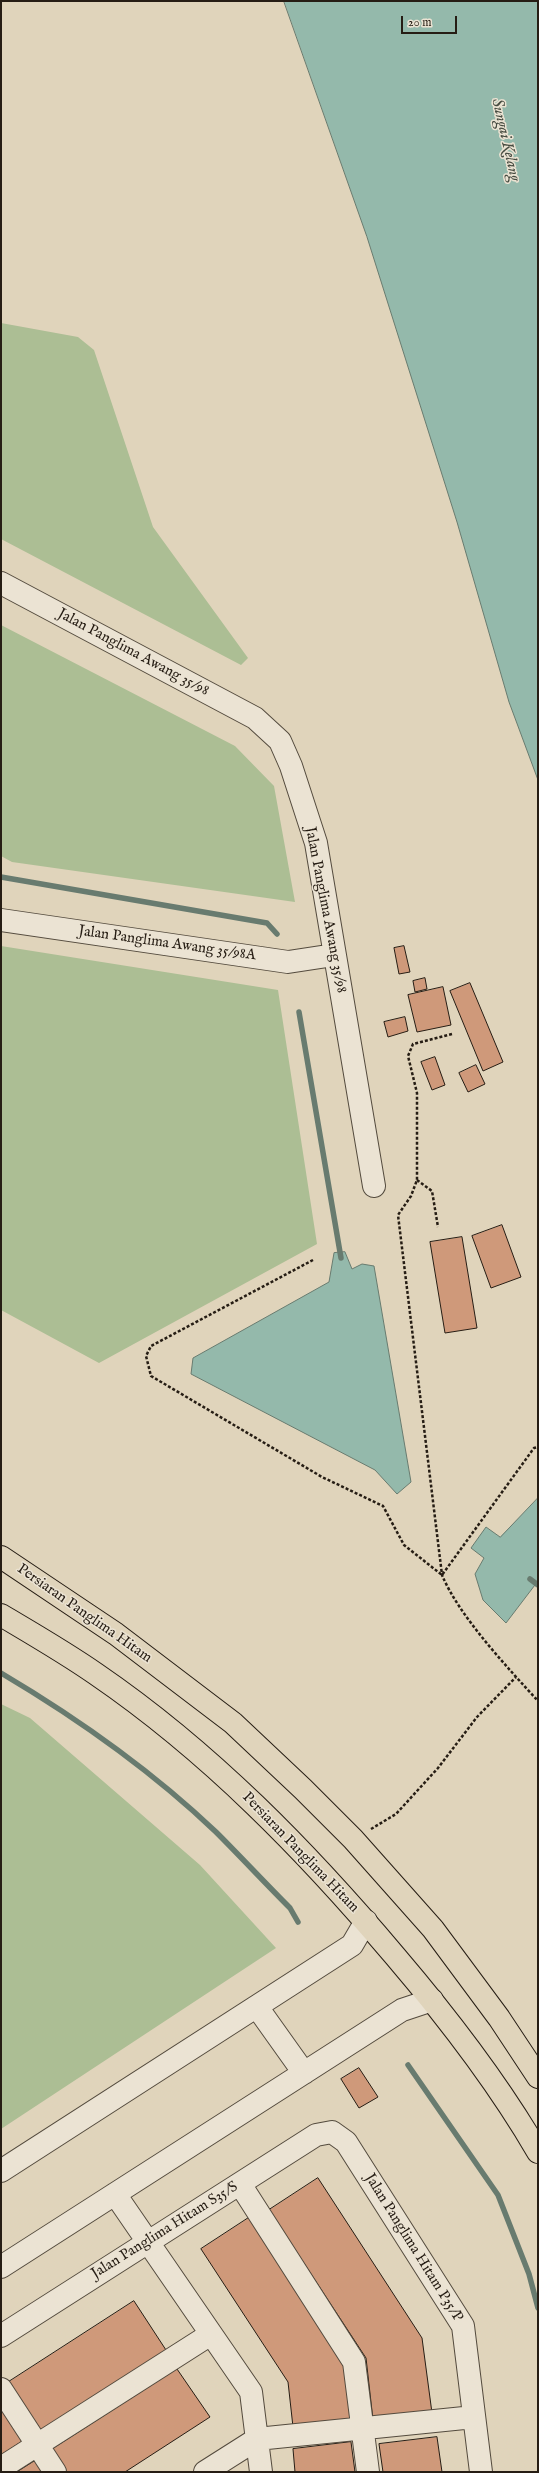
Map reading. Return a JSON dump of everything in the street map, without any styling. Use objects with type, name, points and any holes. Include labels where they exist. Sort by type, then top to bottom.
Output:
[{"type":"main road","name":"Persiaran Panglima Hitam","points":[[1,1557],[116,1634],[233,1723],[353,1839],[434,1929],[499,2018],[538,2077]]},
{"type":"main road","name":"Persiaran Panglima Hitam","points":[[1,1615],[96,1673],[202,1756],[274,1823],[366,1921],[432,2000],[521,2123],[538,2152]]},
{"type":"street","name":"Jalan Panglima Awang 35/98","points":[[1,583],[255,718],[280,741],[291,766],[316,843],[374,1186]]},
{"type":"street","name":"Jalan Panglima Awang 35/98A","points":[[1,920],[288,962],[334,955]]},
{"type":"street","points":[[1,2171],[352,1945],[366,1921]]},
{"type":"street","points":[[1,2267],[402,2010],[432,2000]]},
{"type":"street","points":[[257,2006],[304,2073]]},
{"type":"street","name":"Jalan Panglima Hitam S35/S","points":[[1,2336],[316,2135],[332,2132]]},
{"type":"street","name":"Jalan Panglima Hitam P35/P","points":[[332,2132],[346,2142],[463,2326],[481,2472]]},
{"type":"street","points":[[240,2184],[354,2362],[368,2472]]},
{"type":"street","points":[[115,2194],[147,2243],[251,2392],[261,2472]]},
{"type":"street","points":[[1,2468],[210,2334]]},
{"type":"street","points":[[1,2389],[55,2472]]},
{"type":"street","points":[[205,2472],[256,2439],[474,2417]]},
{"type":"path","points":[[452,1034],[413,1044],[408,1056],[417,1093],[417,1180],[411,1196],[398,1215],[442,1575],[450,1595],[516,1677],[538,1700]]},
{"type":"path","points":[[417,1180],[432,1191],[438,1227]]},
{"type":"path","points":[[313,1260],[151,1346],[146,1356],[151,1376],[322,1477],[383,1506],[404,1545],[442,1575]]},
{"type":"path","points":[[442,1575],[534,1448],[538,1447]]},
{"type":"path","points":[[353,1839],[396,1814],[438,1768],[477,1717],[516,1677]]},
{"type":"shaded area","points":[[1,323],[78,337],[94,350],[153,527],[248,658],[241,665],[1,539]]},
{"type":"shaded area","points":[[1,625],[235,746],[274,786],[295,902],[12,862],[1,856]]},
{"type":"shaded area","points":[[1,946],[278,990],[317,1244],[99,1363],[1,1310]]},
{"type":"shaded area","points":[[1,1704],[30,1718],[200,1865],[276,1948],[1,2129]]},
{"type":"water","name":"Sungai Kelang","points":[[284,1],[538,1],[538,780],[509,702],[457,522],[367,237]]},
{"type":"water","points":[[345,1252],[352,1269],[362,1264],[374,1266],[411,1482],[397,1494],[375,1470],[191,1374],[193,1358],[329,1282],[334,1253]]},
{"type":"water","points":[[538,1498],[538,1581],[506,1623],[483,1600],[475,1574],[484,1558],[471,1548],[486,1527],[500,1537]]},
{"type":"building","points":[[404,946],[410,972],[399,974],[394,948]]},
{"type":"building","points":[[425,978],[427,989],[415,992],[413,981]]},
{"type":"building","points":[[470,983],[503,1062],[483,1071],[450,991]]},
{"type":"building","points":[[443,987],[451,1025],[417,1032],[408,995]]},
{"type":"building","points":[[405,1017],[408,1031],[388,1037],[384,1022]]},
{"type":"building","points":[[435,1057],[445,1085],[432,1090],[421,1062]]},
{"type":"building","points":[[476,1065],[485,1084],[468,1092],[459,1073]]},
{"type":"building","points":[[502,1225],[521,1277],[491,1288],[472,1236]]},
{"type":"building","points":[[462,1237],[477,1328],[445,1333],[430,1242]]},
{"type":"building","points":[[359,2068],[378,2097],[359,2108],[341,2079]]},
{"type":"building","points":[[318,2178],[422,2338],[432,2413],[373,2420],[366,2358],[269,2210]]},
{"type":"building","points":[[250,2217],[344,2363],[351,2420],[293,2427],[288,2382],[201,2249]]},
{"type":"building","points":[[134,2301],[166,2350],[40,2431],[7,2383]]},
{"type":"building","points":[[177,2369],[210,2417],[125,2472],[66,2472],[51,2450]]},
{"type":"building","points":[[1,2405],[24,2440],[1,2455]]},
{"type":"building","points":[[437,2437],[442,2472],[383,2472],[379,2444]]},
{"type":"building","points":[[351,2442],[355,2472],[295,2472],[293,2449]]},
{"type":"building","points":[[38,2459],[47,2472],[17,2472]]},
{"type":"waterway","points":[[1,877],[267,923],[277,934]]},
{"type":"waterway","points":[[299,1012],[341,1258]]},
{"type":"waterway","points":[[530,1579],[538,1585]]},
{"type":"waterway","points":[[1,1673],[86,1727],[113,1746],[166,1788],[225,1841],[290,1908],[298,1922]]},
{"type":"waterway","points":[[408,2065],[498,2195],[529,2274],[538,2308]]}]
